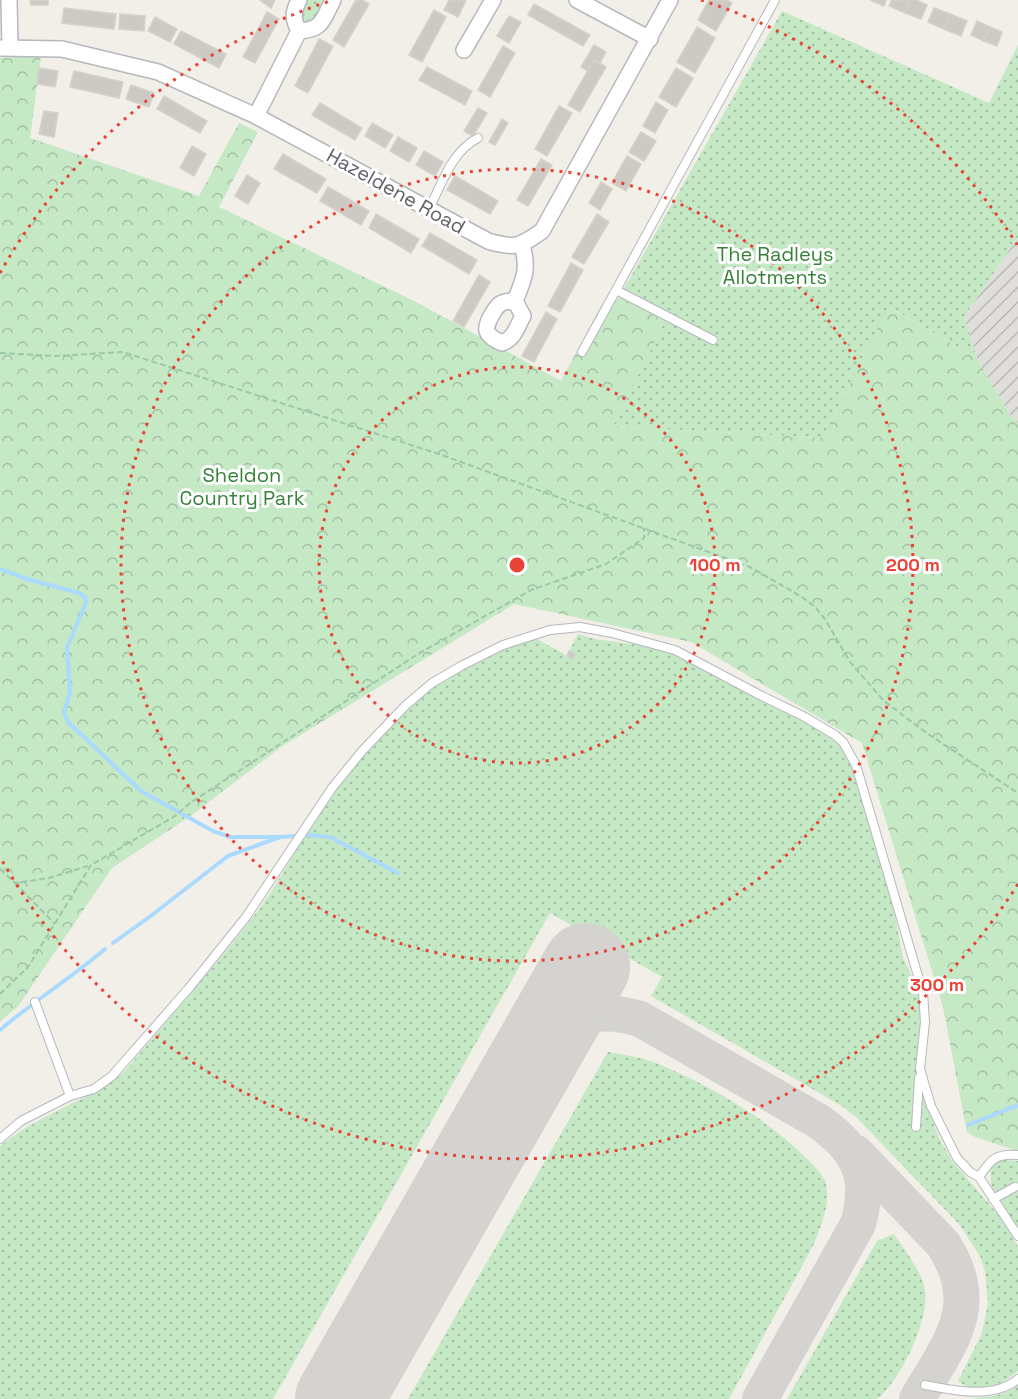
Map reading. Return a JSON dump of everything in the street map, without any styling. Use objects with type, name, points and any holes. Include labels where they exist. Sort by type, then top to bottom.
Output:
[{"type":"street","points":[[5,47],[9,0]]},
{"type":"street","points":[[299,0],[293,12],[293,18],[299,31]]},
{"type":"street","points":[[299,31],[313,30],[319,26],[333,0]]},
{"type":"street","points":[[464,51],[493,0]]},
{"type":"street","points":[[577,0],[650,39]]},
{"type":"street","points":[[515,302],[525,277],[526,258],[522,245],[542,231],[670,0]]},
{"type":"street","points":[[256,116],[299,31]]},
{"type":"street","name":"Hazeldene Road","points":[[5,47],[62,49],[158,72],[256,116],[488,241],[505,246],[522,245]]},
{"type":"lane","points":[[582,352],[775,0]]},
{"type":"lane","points":[[429,209],[455,157],[466,144],[478,138]]},
{"type":"lane","points":[[616,290],[713,340]]},
{"type":"lane","points":[[0,1139],[21,1121],[70,1096],[94,1089],[106,1081],[125,1062],[246,917],[332,788],[363,750],[406,705],[443,676],[503,645],[540,633],[569,627],[595,629],[675,650],[819,725],[835,735],[850,753],[869,808],[923,993],[925,1022],[916,1127]]},
{"type":"lane","points":[[35,1002],[70,1096]]},
{"type":"lane","points":[[920,1069],[931,1106],[951,1150],[963,1166],[979,1177],[1018,1236]]},
{"type":"lane","points":[[979,1177],[992,1160],[1006,1155],[1018,1155]]},
{"type":"lane","points":[[993,1199],[1015,1187]]},
{"type":"lane","points":[[925,1385],[965,1393],[983,1393],[1000,1390],[1018,1379]]},
{"type":"path","points":[[0,352],[55,356],[123,352],[429,450],[750,567],[802,597],[825,619],[850,662],[884,701],[928,734],[1018,793]]},
{"type":"path","points":[[15,883],[49,878],[91,865],[175,816],[190,803],[418,654],[531,590],[606,564],[644,538],[644,528]]},
{"type":"path","points":[[0,994],[28,967],[91,865]]},
{"type":"path","points":[[0,869],[55,924]]},
{"type":"shaded area","points":[[1018,237],[1018,423],[1010,415],[977,358],[964,317]]},
{"type":"green space","points":[[304,0],[330,0],[316,22],[308,24],[301,19]]},
{"type":"green space","name":"The Radleys Allotments","points":[[782,11],[989,103],[1018,45],[1018,237],[964,317],[977,358],[889,307],[823,438],[613,426],[665,321],[618,299]]},
{"type":"green space","name":"Sheldon Country Park","points":[[41,55],[30,138],[199,196],[239,123],[258,132],[219,207],[416,302],[561,381],[602,304],[618,299],[665,321],[613,426],[823,438],[888,307],[977,358],[1010,415],[1018,423],[1018,1151],[975,1137],[967,1132],[943,1007],[862,743],[691,642],[514,604],[281,747],[189,817],[112,868],[19,1005],[0,1022],[0,58]]},
{"type":"green space","points":[[578,634],[595,639],[646,646],[676,654],[773,707],[815,727],[838,744],[850,762],[893,905],[903,958],[918,989],[921,1016],[917,1080],[939,1138],[952,1161],[1002,1219],[1018,1247],[1018,1371],[1005,1381],[989,1387],[973,1388],[958,1381],[982,1333],[988,1303],[985,1271],[980,1256],[959,1224],[856,1117],[842,1106],[651,996],[662,977],[550,913],[273,1399],[0,1399],[0,1146],[30,1126],[94,1092],[124,1072],[257,912],[303,838],[350,772],[415,702],[455,674],[529,639],[537,639],[573,659],[575,654],[569,651]]},
{"type":"green space","points":[[608,1052],[661,1065],[719,1093],[755,1116],[789,1142],[816,1168],[825,1181],[826,1205],[814,1244],[729,1399],[408,1399]]},
{"type":"green space","points":[[990,1159],[1018,1161],[1018,1229],[991,1185]]},
{"type":"green space","points":[[894,1234],[919,1272],[926,1298],[919,1330],[895,1378],[877,1399],[787,1399],[877,1241]]},
{"type":"green space","points":[[1018,1385],[1018,1399],[968,1399],[1000,1394]]},
{"type":"building","points":[[30,0],[48,0],[48,5],[31,5]]},
{"type":"building","points":[[260,0],[275,0],[271,8]]},
{"type":"building","points":[[356,0],[369,4],[344,47],[333,40]]},
{"type":"building","points":[[449,0],[466,0],[458,17],[444,10]]},
{"type":"building","points":[[709,0],[727,0],[732,3],[716,31],[698,20]]},
{"type":"building","points":[[870,0],[886,0],[884,6]]},
{"type":"building","points":[[892,0],[910,0],[905,13],[889,6]]},
{"type":"building","points":[[910,0],[927,5],[921,19],[905,13]]},
{"type":"building","points":[[534,4],[590,35],[583,46],[528,15]]},
{"type":"building","points":[[64,8],[116,14],[114,29],[62,23]]},
{"type":"building","points":[[934,8],[950,14],[944,29],[928,22]]},
{"type":"building","points":[[434,10],[446,17],[422,62],[409,55]]},
{"type":"building","points":[[267,12],[279,19],[255,63],[243,57]]},
{"type":"building","points":[[120,14],[145,16],[144,31],[119,29]]},
{"type":"building","points":[[950,14],[967,21],[961,36],[944,29]]},
{"type":"building","points":[[509,16],[521,22],[509,43],[497,36]]},
{"type":"building","points":[[155,17],[177,29],[170,42],[148,31]]},
{"type":"building","points":[[977,21],[990,27],[984,41],[971,35]]},
{"type":"building","points":[[697,27],[715,38],[695,73],[677,62]]},
{"type":"building","points":[[990,27],[1002,32],[997,46],[984,41]]},
{"type":"building","points":[[181,31],[226,54],[219,68],[174,44]]},
{"type":"building","points":[[319,39],[333,46],[308,93],[295,86]]},
{"type":"building","points":[[594,45],[606,52],[600,63],[594,60],[588,71],[581,67]]},
{"type":"building","points":[[503,46],[515,53],[490,97],[478,90]]},
{"type":"building","points":[[594,60],[606,67],[580,112],[568,105]]},
{"type":"building","points":[[427,67],[472,91],[465,105],[419,80]]},
{"type":"building","points":[[39,68],[58,71],[55,87],[37,84]]},
{"type":"building","points":[[676,68],[693,78],[676,107],[659,97]]},
{"type":"building","points":[[74,71],[123,82],[119,98],[70,87]]},
{"type":"building","points":[[131,85],[154,93],[149,107],[126,99]]},
{"type":"building","points":[[164,96],[207,121],[200,133],[157,109]]},
{"type":"building","points":[[656,102],[668,110],[655,133],[643,126]]},
{"type":"building","points":[[320,103],[362,128],[355,140],[312,115]]},
{"type":"building","points":[[559,106],[572,113],[547,156],[535,149]]},
{"type":"building","points":[[478,108],[487,113],[473,136],[464,131]]},
{"type":"building","points":[[44,111],[58,113],[54,137],[39,134]]},
{"type":"building","points":[[502,119],[508,123],[495,145],[489,142]]},
{"type":"building","points":[[372,123],[393,135],[385,148],[365,136]]},
{"type":"building","points":[[641,132],[656,141],[644,161],[629,152]]},
{"type":"building","points":[[398,137],[417,148],[409,162],[390,151]]},
{"type":"building","points":[[192,146],[206,154],[194,176],[180,168]]},
{"type":"building","points":[[424,151],[443,162],[435,176],[416,165]]},
{"type":"building","points":[[283,154],[326,179],[317,193],[274,169]]},
{"type":"building","points":[[627,156],[641,164],[626,191],[612,183]]},
{"type":"building","points":[[541,159],[552,165],[528,206],[517,200]]},
{"type":"building","points":[[247,175],[260,183],[248,204],[235,196]]},
{"type":"building","points":[[455,176],[498,201],[490,214],[447,190]]},
{"type":"building","points":[[601,182],[612,189],[600,210],[589,203]]},
{"type":"building","points":[[328,187],[369,211],[361,225],[320,201]]},
{"type":"building","points":[[376,214],[419,239],[411,253],[369,228]]},
{"type":"building","points":[[597,214],[609,222],[584,264],[572,257]]},
{"type":"building","points":[[430,233],[477,260],[469,274],[422,246]]},
{"type":"building","points":[[571,263],[583,270],[560,312],[548,306]]},
{"type":"building","points":[[479,275],[490,282],[464,327],[453,321]]},
{"type":"building","points":[[546,312],[557,319],[534,362],[522,356]]},
{"type":"building","points":[[569,651],[575,654],[573,659],[567,656]]},
{"type":"waterway","points":[[0,569],[79,593],[85,597],[86,603],[67,647],[70,692],[64,713],[68,722],[141,791],[213,831],[230,837],[280,837]]},
{"type":"waterway","points":[[113,943],[228,856],[280,837],[310,835],[330,837],[398,873]]},
{"type":"waterway","points":[[0,1030],[105,949]]},
{"type":"waterway","points":[[968,1125],[1018,1105]]},
{"type":"taxiway","points":[[545,1039],[567,1023],[589,1015],[614,1014],[640,1019],[818,1121],[832,1131],[852,1153],[862,1178],[862,1207],[858,1224],[760,1399]]},
{"type":"taxiway","points":[[856,1153],[943,1244],[955,1266],[961,1287],[961,1306],[950,1342],[917,1399]]},
{"type":"runway","points":[[339,1399],[586,967]]}]
